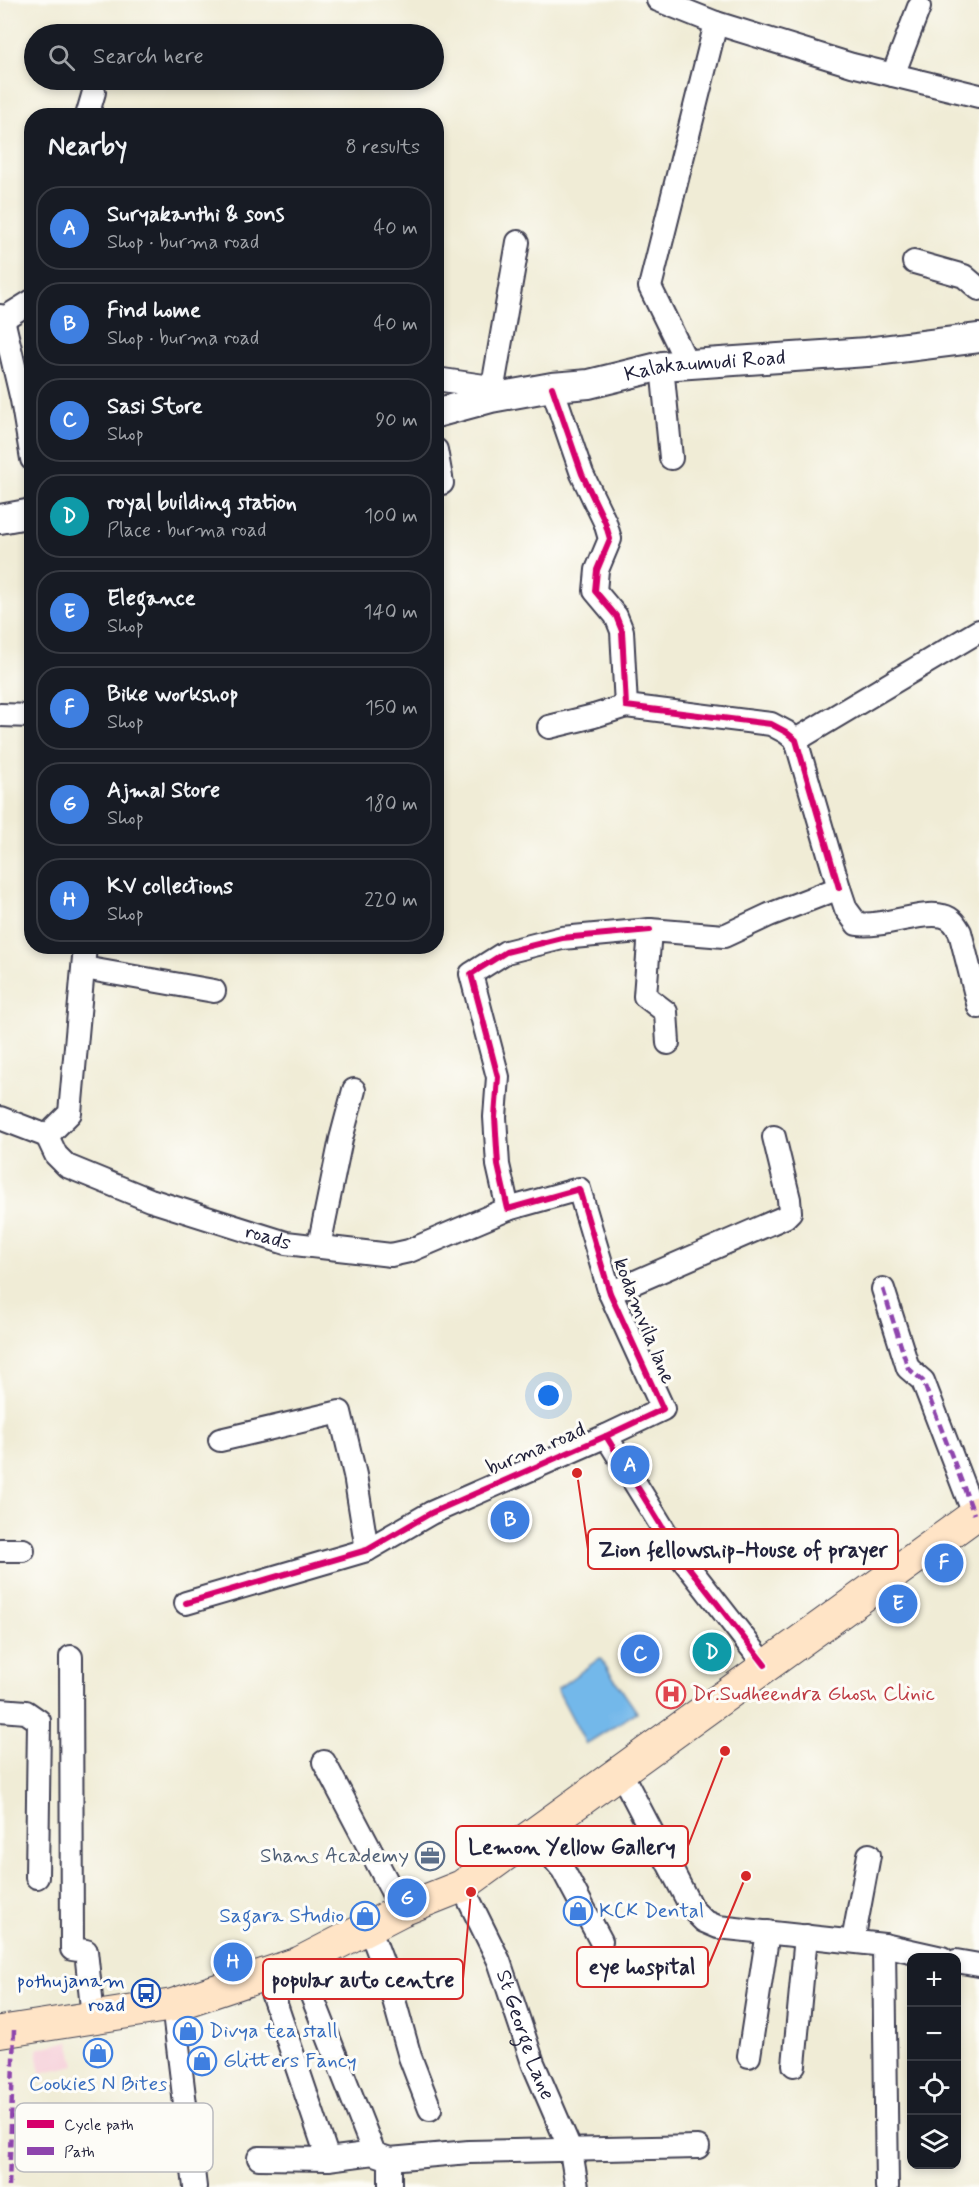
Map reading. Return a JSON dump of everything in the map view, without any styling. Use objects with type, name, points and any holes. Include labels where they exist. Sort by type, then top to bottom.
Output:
[{"type":"main road","points":[[0,2032],[173,2005],[265,1972],[299,1963],[402,1910],[462,1886],[976,1513]]},
{"type":"street","points":[[658,0],[716,23],[852,65],[979,96]]},
{"type":"street","points":[[893,75],[919,7]]},
{"type":"street","points":[[671,458],[675,365],[650,287],[716,23]]},
{"type":"street","points":[[89,108],[94,92]]},
{"type":"street","points":[[444,381],[491,393],[518,242]]},
{"type":"street","points":[[914,262],[964,276],[979,289]]},
{"type":"street","points":[[24,305],[2,317],[24,412]]},
{"type":"street","name":"Kalakaumudi Road","points":[[444,410],[491,393],[589,384],[675,365],[867,352],[979,338]]},
{"type":"street","points":[[552,387],[582,474],[605,522],[610,539],[597,570],[595,591],[616,616],[622,631],[626,706]]},
{"type":"street","points":[[0,519],[24,514]]},
{"type":"street","points":[[796,741],[979,631]]},
{"type":"street","points":[[549,727],[626,706],[771,724],[786,732],[796,741],[846,909],[857,924],[868,925],[931,915],[943,915],[954,921],[960,932],[979,1007]]},
{"type":"street","points":[[0,715],[24,716]]},
{"type":"street","points":[[508,1209],[498,1165],[495,1117],[498,1077],[471,974],[506,952],[562,938],[650,930],[724,936],[769,915],[839,888]]},
{"type":"street","points":[[650,930],[645,996],[666,1012],[669,1043]]},
{"type":"street","points":[[0,1118],[47,1136],[70,1113],[69,1104],[85,957],[214,992]]},
{"type":"street","points":[[320,1246],[341,1139],[354,1090]]},
{"type":"street","name":"roads","points":[[47,1136],[56,1155],[67,1166],[150,1200],[286,1243],[391,1255],[409,1251],[508,1209]]},
{"type":"street","points":[[610,1293],[785,1217],[789,1212],[789,1199],[774,1137]]},
{"type":"street","name":"kodamvila lane","points":[[508,1209],[579,1189],[610,1293],[663,1409],[606,1436]]},
{"type":"street","points":[[883,1289],[908,1368],[924,1381],[976,1513]]},
{"type":"street","points":[[220,1440],[340,1412],[355,1475],[367,1550]]},
{"type":"street","name":"burma road","points":[[186,1603],[367,1550],[430,1513],[606,1436],[680,1556],[765,1665]]},
{"type":"street","points":[[0,1550],[23,1550]]},
{"type":"street","points":[[71,1657],[72,1949],[86,1951],[93,2018]]},
{"type":"street","points":[[0,1710],[26,1712],[39,1721],[37,1877]]},
{"type":"street","points":[[324,1762],[402,1910]]},
{"type":"street","points":[[620,1771],[692,1909],[704,1921],[718,1927],[853,1941],[920,1953]]},
{"type":"street","points":[[533,1834],[563,1870],[601,1941]]},
{"type":"street","points":[[853,1941],[869,1856]]},
{"type":"street","name":"St George Lane","points":[[462,1886],[499,1961],[533,2063],[571,2151],[577,2187]]},
{"type":"street","points":[[369,1927],[387,1975],[410,2057],[430,2109]]},
{"type":"street","points":[[749,2056],[768,1932]]},
{"type":"street","points":[[794,2065],[806,1936]]},
{"type":"street","points":[[884,1945],[887,2187]]},
{"type":"street","points":[[961,1962],[979,1965]]},
{"type":"street","points":[[299,1963],[382,2156],[390,2187]]},
{"type":"street","points":[[265,1972],[328,2159]]},
{"type":"street","points":[[173,2005],[185,2103]]},
{"type":"street","points":[[259,2158],[328,2159],[470,2152],[698,2147]]},
{"type":"street","points":[[193,2172],[195,2187]]},
{"type":"shaded area","points":[[69,2041],[75,2065],[40,2073],[37,2049]]},
{"type":"water","points":[[600,1658],[637,1712],[586,1744],[557,1689]]},
{"type":"marked path","points":[[883,1289],[908,1368],[923,1381],[974,1514]]},
{"type":"marked path","points":[[9,2187],[14,2030]]},
{"type":"cycle path","points":[[552,387],[582,474],[605,522],[610,539],[597,570],[595,591],[616,616],[622,631],[626,706],[771,724],[796,740],[839,888]]},
{"type":"cycle path","points":[[606,1436],[663,1409],[610,1293],[579,1189],[508,1209],[498,1165],[495,1117],[498,1077],[471,974],[506,952],[562,938],[650,930]]},
{"type":"cycle path","points":[[186,1603],[367,1550],[431,1513],[606,1436],[680,1556],[765,1665]]},
{"type":"place","name":"Suryakanthi & sons","points":[[630,1465]]},
{"type":"place","name":"Zion fellowship-House of prayer","points":[[577,1473]]},
{"type":"place","name":"Find home","points":[[510,1520]]},
{"type":"place","name":"Bike workshop","points":[[944,1563]]},
{"type":"place","name":"Elegance","points":[[898,1604]]},
{"type":"place","name":"royal building station","points":[[712,1652]]},
{"type":"place","name":"Sasi Store","points":[[640,1654]]},
{"type":"place","name":"Dr.Sudheendra Ghosh Clinic","points":[[671,1694]]},
{"type":"place","name":"Lemon Yellow Gallery","points":[[725,1751]]},
{"type":"place","name":"Shans Academy","points":[[430,1856]]},
{"type":"place","name":"eye hospital","points":[[746,1876]]},
{"type":"place","name":"popular auto centre","points":[[471,1892]]},
{"type":"place","name":"Ajmal Store","points":[[407,1898]]},
{"type":"place","name":"KCK Dental","points":[[578,1911]]},
{"type":"place","name":"Sagara Studio","points":[[365,1916]]},
{"type":"place","name":"KV collections","points":[[233,1962]]},
{"type":"place","name":"pothujanam road","points":[[146,1993]]},
{"type":"place","name":"Divya tea stall","points":[[188,2031]]},
{"type":"place","name":"Cookies N Bites","points":[[98,2053]]},
{"type":"place","name":"Glitters Fancy","points":[[202,2061]]}]
